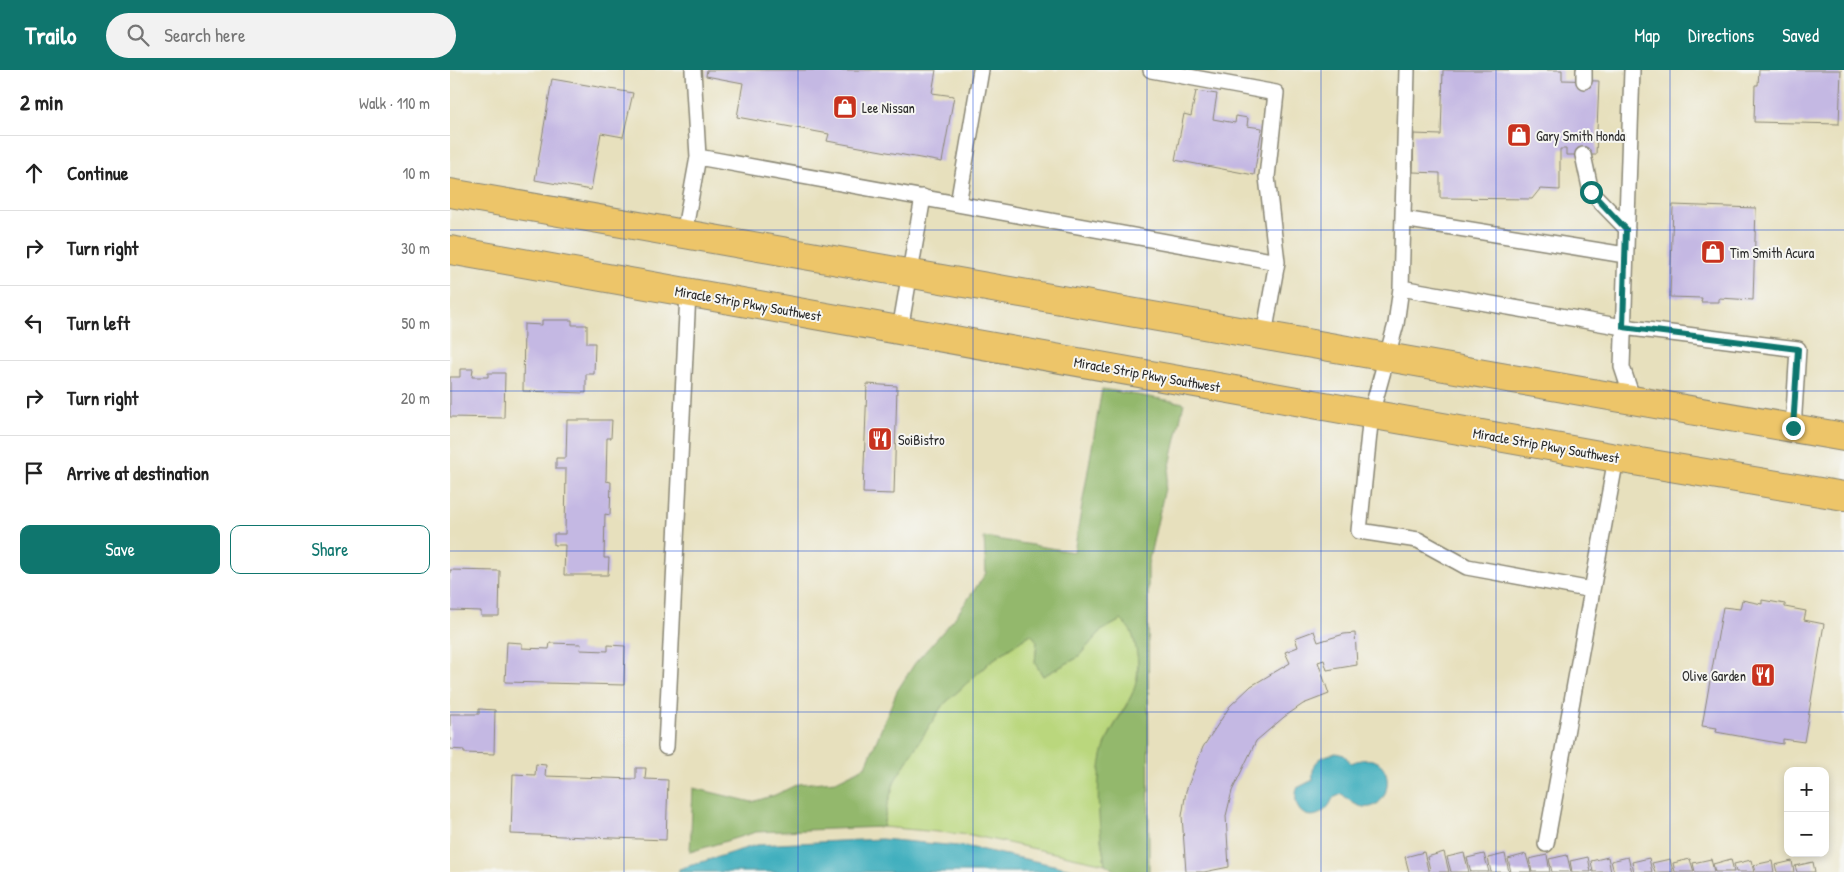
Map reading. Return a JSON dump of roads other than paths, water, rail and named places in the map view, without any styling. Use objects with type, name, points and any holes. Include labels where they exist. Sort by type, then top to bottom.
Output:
[{"type":"highway","points":[[450,192],[1844,437]]},
{"type":"highway","name":"Miracle Strip Pkwy Southwest","points":[[450,250],[1616,458],[1844,496]]},
{"type":"lane","points":[[684,234],[698,157],[693,70]]},
{"type":"lane","points":[[958,204],[981,70]]},
{"type":"lane","points":[[1151,70],[1276,93],[1267,177],[1277,262],[1264,335]]},
{"type":"lane","points":[[1407,70],[1401,288],[1396,324],[1385,356],[1371,414],[1359,530],[1418,540],[1467,567],[1592,590]]},
{"type":"lane","points":[[1632,70],[1622,367],[1633,400]]},
{"type":"lane","points":[[1583,155],[1591,192],[1626,229]]},
{"type":"lane","points":[[698,157],[1277,262]]},
{"type":"lane","points":[[900,330],[923,197]]},
{"type":"lane","points":[[1403,219],[1626,255]]},
{"type":"lane","points":[[1401,288],[1623,327],[1798,349],[1793,428]]},
{"type":"lane","points":[[666,747],[688,292]]},
{"type":"lane","points":[[1546,844],[1616,458]]},
{"type":"water","points":[[1336,753],[1344,755],[1351,763],[1369,759],[1381,765],[1387,775],[1387,788],[1382,799],[1372,806],[1359,806],[1342,794],[1333,798],[1322,813],[1315,816],[1302,813],[1296,799],[1297,788],[1313,780],[1315,764],[1321,758]]},
{"type":"water","points":[[881,839],[969,847],[1086,872],[679,872],[679,869],[756,845]]},
{"type":"place","name":"Lee Nissan","points":[[845,107]]},
{"type":"place","name":"Gary Smith Honda","points":[[1519,135]]},
{"type":"place","name":"Tim Smith Acura","points":[[1713,252]]},
{"type":"place","name":"SoiBistro","points":[[880,439]]},
{"type":"place","name":"Olive Garden","points":[[1763,675]]}]
